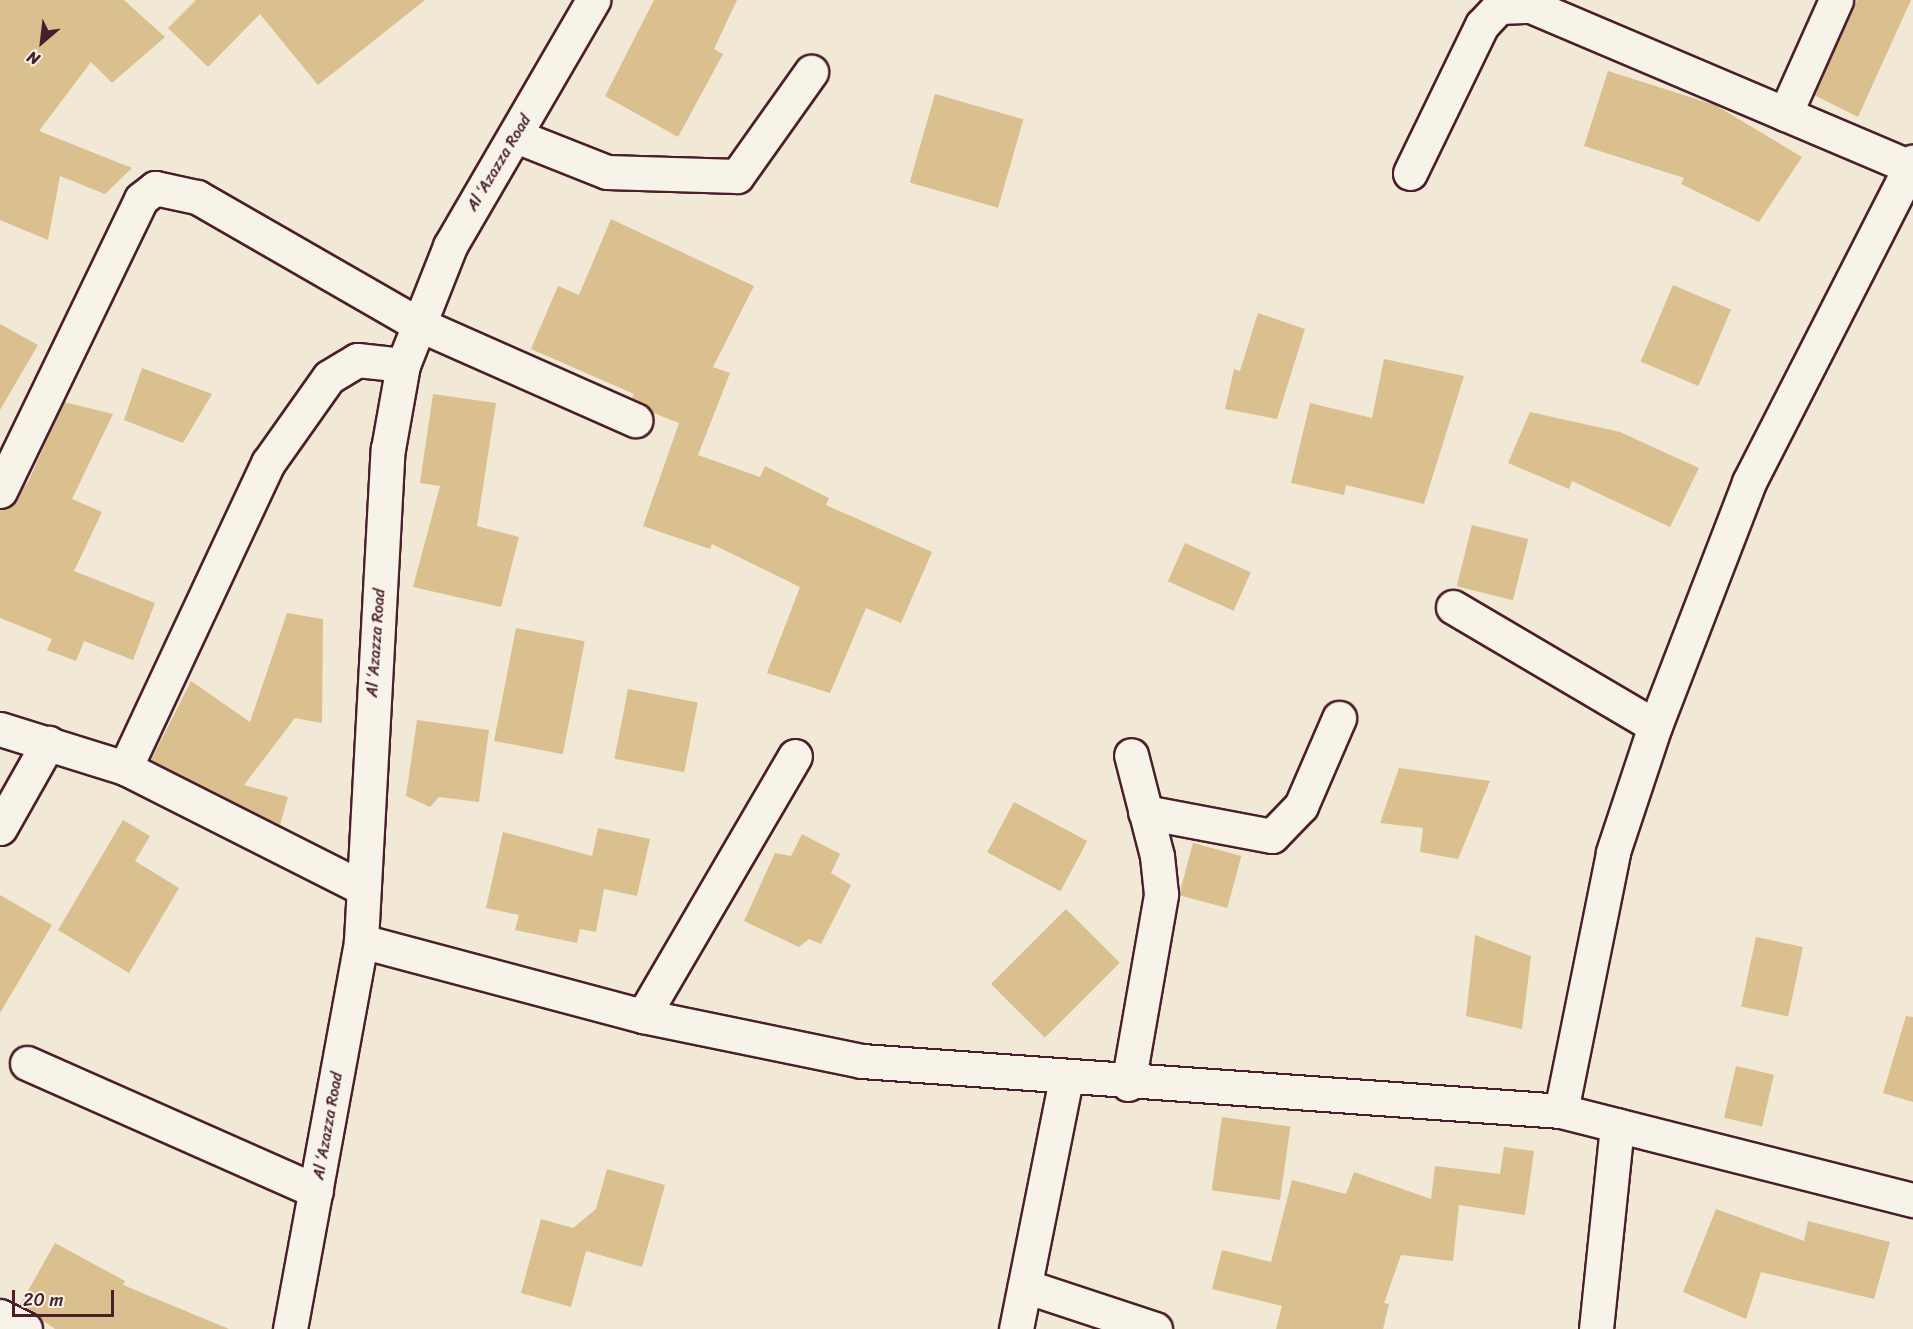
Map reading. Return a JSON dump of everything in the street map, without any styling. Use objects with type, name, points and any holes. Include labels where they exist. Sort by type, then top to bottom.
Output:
[{"type":"street","name":"Al ‘Azazza Road","points":[[290,1329],[361,941],[388,449],[402,364],[416,323],[450,246],[593,0]]},
{"type":"street","points":[[1785,114],[1836,0]]},
{"type":"street","points":[[1410,172],[1482,26],[1498,7],[1532,6],[1785,114],[1911,164],[1749,482],[1656,726],[1613,852],[1561,1111]]},
{"type":"street","points":[[516,136],[606,172],[737,176],[811,72]]},
{"type":"street","points":[[0,491],[141,199],[155,188],[197,197],[416,323],[635,420]]},
{"type":"street","points":[[125,768],[268,463],[329,377],[357,360],[402,364]]},
{"type":"street","points":[[1453,607],[1656,726]]},
{"type":"street","points":[[1145,812],[1272,836],[1301,806],[1339,718]]},
{"type":"street","points":[[0,729],[125,768],[363,888]]},
{"type":"street","points":[[0,828],[48,743]]},
{"type":"street","points":[[644,1016],[795,756]]},
{"type":"street","points":[[1128,1084],[1161,894],[1131,756]]},
{"type":"street","points":[[361,941],[644,1016],[862,1061],[1128,1084],[1561,1111],[1913,1200]]},
{"type":"street","points":[[27,1063],[316,1191]]},
{"type":"street","points":[[1016,1329],[1066,1079]]},
{"type":"street","points":[[1596,1329],[1617,1125]]},
{"type":"street","points":[[1025,1286],[1155,1329]]},
{"type":"street","points":[[0,1316],[25,1329]]},
{"type":"building","points":[[0,0],[124,0],[165,37],[112,83],[91,62],[39,131],[132,168],[105,194],[60,176],[48,240],[0,220]]},
{"type":"building","points":[[196,0],[425,0],[318,85],[260,14],[208,67],[168,28]]},
{"type":"building","points":[[654,0],[737,0],[714,49],[723,54],[678,137],[605,96]]},
{"type":"building","points":[[1857,0],[1911,0],[1858,117],[1814,95]]},
{"type":"building","points":[[1608,71],[1715,105],[1802,157],[1759,222],[1681,184],[1684,178],[1584,146]]},
{"type":"building","points":[[935,94],[1023,119],[998,208],[910,182]]},
{"type":"building","points":[[611,219],[754,286],[713,367],[730,373],[698,455],[760,477],[765,466],[829,498],[826,505],[932,552],[901,623],[866,608],[830,693],[767,673],[800,587],[712,544],[710,549],[643,526],[679,423],[651,412],[632,398],[634,394],[531,349],[558,286],[579,295]]},
{"type":"building","points":[[1673,285],[1731,310],[1699,386],[1641,361]]},
{"type":"building","points":[[1258,313],[1305,329],[1277,419],[1225,409],[1234,369],[1240,371]]},
{"type":"building","points":[[0,324],[38,345],[0,410]]},
{"type":"building","points":[[1384,359],[1464,376],[1424,504],[1346,485],[1344,495],[1291,483],[1310,403],[1372,418]]},
{"type":"building","points":[[142,368],[212,394],[183,443],[124,420]]},
{"type":"building","points":[[433,394],[496,403],[477,526],[519,537],[501,607],[413,587],[440,486],[420,483]]},
{"type":"building","points":[[64,402],[113,414],[72,499],[102,512],[74,571],[155,603],[133,660],[84,641],[76,661],[47,650],[52,639],[0,618],[0,510],[11,506],[29,480]]},
{"type":"building","points":[[1530,412],[1620,432],[1699,468],[1670,527],[1572,481],[1569,489],[1508,463]]},
{"type":"building","points":[[1472,525],[1528,539],[1513,600],[1457,586]]},
{"type":"building","points":[[1185,543],[1251,572],[1234,611],[1168,581]]},
{"type":"building","points":[[287,613],[323,619],[322,723],[295,718],[244,785],[288,797],[280,825],[151,760],[191,681],[250,722]]},
{"type":"building","points":[[516,628],[585,641],[563,754],[494,741]]},
{"type":"building","points":[[628,689],[698,703],[684,772],[614,759]]},
{"type":"building","points":[[417,720],[489,730],[479,802],[439,797],[430,807],[406,796]]},
{"type":"building","points":[[1399,768],[1490,781],[1458,859],[1420,852],[1423,828],[1380,823]]},
{"type":"building","points":[[1014,802],[1087,841],[1061,891],[987,852]]},
{"type":"building","points":[[123,820],[150,836],[135,861],[179,888],[129,973],[58,930]]},
{"type":"building","points":[[598,828],[650,839],[637,896],[604,889],[596,932],[580,929],[577,943],[515,930],[519,915],[486,908],[503,832],[592,856]]},
{"type":"building","points":[[802,834],[840,854],[831,873],[851,885],[821,944],[809,939],[799,947],[744,921],[775,853],[791,856]]},
{"type":"building","points":[[1193,843],[1241,856],[1227,908],[1179,895]]},
{"type":"building","points":[[0,895],[52,925],[0,1013]]},
{"type":"building","points":[[1066,909],[1120,963],[1045,1038],[991,984]]},
{"type":"building","points":[[1475,935],[1531,956],[1522,1029],[1466,1016]]},
{"type":"building","points":[[1756,937],[1803,947],[1788,1016],[1741,1006]]},
{"type":"building","points":[[1906,1016],[1913,1017],[1913,1102],[1883,1093]]},
{"type":"building","points":[[1736,1066],[1774,1075],[1762,1126],[1724,1118]]},
{"type":"building","points":[[1222,1117],[1290,1127],[1280,1200],[1212,1190]]},
{"type":"building","points":[[1504,1147],[1534,1151],[1525,1215],[1459,1205],[1453,1261],[1401,1255],[1384,1303],[1389,1304],[1383,1329],[1276,1329],[1282,1306],[1212,1289],[1222,1250],[1271,1262],[1292,1180],[1346,1194],[1354,1172],[1431,1199],[1435,1166],[1500,1174]]},
{"type":"building","points":[[607,1169],[665,1185],[642,1267],[586,1251],[571,1307],[521,1293],[541,1219],[573,1228],[596,1209]]},
{"type":"building","points":[[1716,1209],[1804,1241],[1808,1221],[1890,1242],[1874,1299],[1761,1272],[1746,1319],[1683,1292]]},
{"type":"building","points":[[55,1243],[125,1281],[123,1285],[229,1329],[55,1329],[20,1305]]}]
